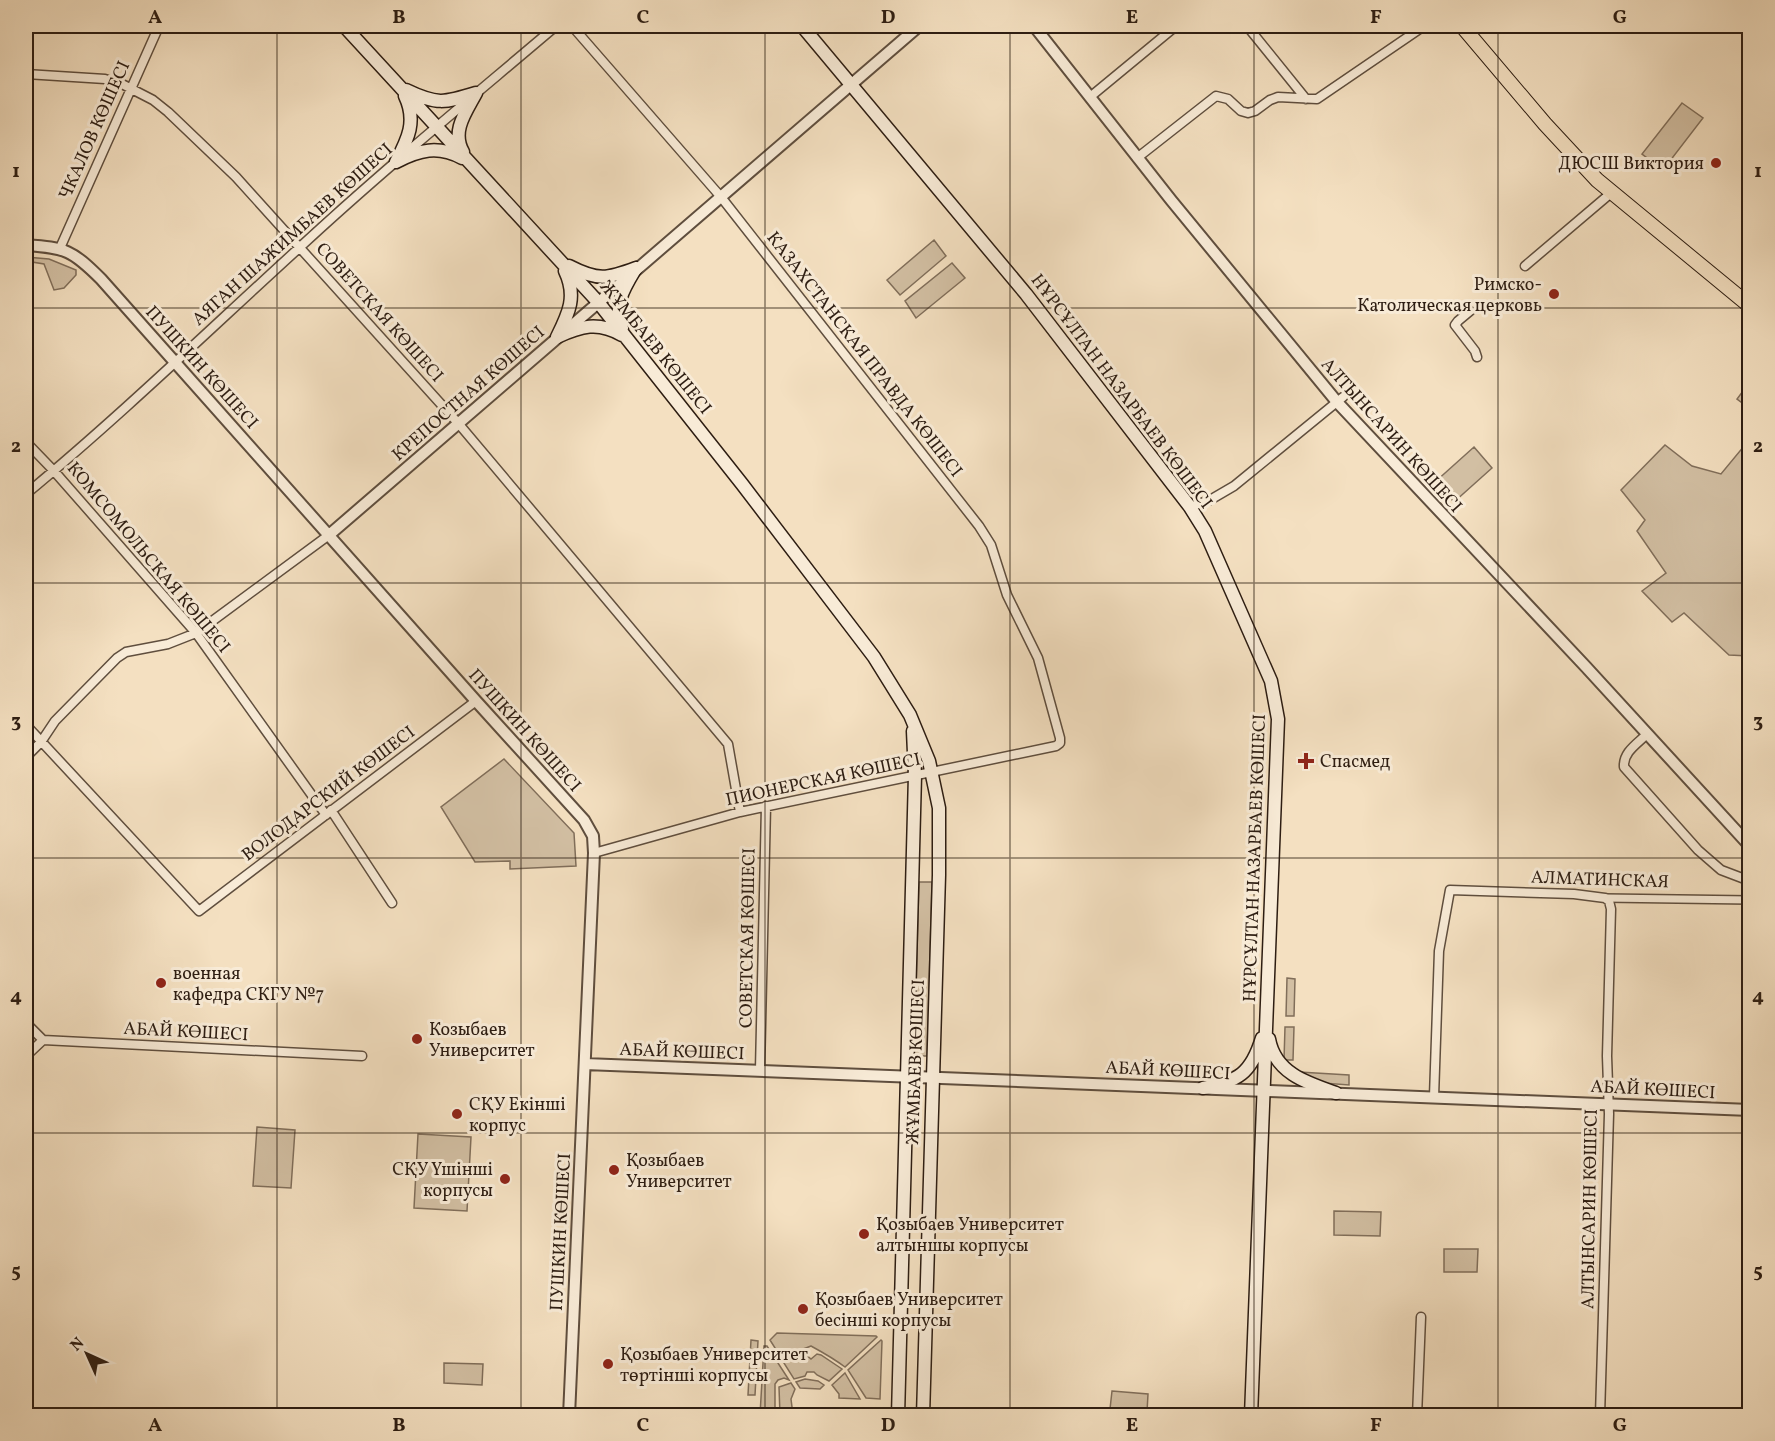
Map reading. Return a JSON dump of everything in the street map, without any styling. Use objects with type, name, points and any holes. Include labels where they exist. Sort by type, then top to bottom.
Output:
[{"type":"main road","name":"ЖҰМБАЕВ КӨШЕСІ","points":[[344,26],[598,302],[729,466],[867,649],[910,715],[932,772],[939,808],[923,1416]]},
{"type":"main road","name":"НҰРСҰЛТАН НАЗАРБАЕВ КӨШЕСІ","points":[[802,26],[1026,294],[1191,507],[1205,531],[1271,681],[1278,707],[1251,1416]]},
{"type":"main road","points":[[1462,26],[1557,137],[1611,193],[1749,306]]},
{"type":"main road","points":[[400,87],[437,102],[476,93]]},
{"type":"main road","points":[[396,162],[408,137],[412,122],[408,102],[400,87]]},
{"type":"main road","points":[[469,161],[459,145],[458,132],[476,93]]},
{"type":"main road","points":[[396,162],[416,153],[434,149],[469,161]]},
{"type":"main road","points":[[562,263],[598,278],[636,268]]},
{"type":"main road","points":[[557,337],[570,313],[573,297],[562,263]]},
{"type":"main road","points":[[626,337],[618,316],[618,306],[623,291],[636,268]]},
{"type":"main road","points":[[557,337],[577,328],[595,325],[612,329],[626,337]]},
{"type":"main road","name":"ЖҰМБАЕВ КӨШЕСІ","points":[[898,1416],[915,775],[914,739],[910,715]]},
{"type":"main road","points":[[1203,1088],[1226,1084],[1243,1073],[1258,1050],[1266,1019]]},
{"type":"main road","points":[[1266,1019],[1269,1044],[1282,1066],[1309,1083],[1336,1093]]},
{"type":"street","name":"ЧКАЛОВ КӨШЕСІ","points":[[60,248],[129,88],[159,26]]},
{"type":"street","name":"АЯГАН ШАЖИМБАЕВ КӨШЕСІ","points":[[26,494],[176,362],[299,247],[556,26]]},
{"type":"street","name":"КАЗАХСТАНСКАЯ ПРАВДА КӨШЕСІ","points":[[572,26],[721,196],[983,531],[991,545],[1007,596],[1038,658],[1060,743]]},
{"type":"street","name":"КРЕПОСТНАЯ КӨШЕСІ","points":[[26,757],[41,742],[55,721],[117,658],[126,652],[168,644],[196,633],[329,535],[919,26]]},
{"type":"street","name":"АЛТЫНСАРИН КӨШЕСІ","points":[[1034,26],[1137,158],[1340,399],[1749,846]]},
{"type":"street","points":[[1090,98],[1176,26]]},
{"type":"street","points":[[1247,26],[1306,99]]},
{"type":"street","points":[[1137,158],[1216,96],[1228,99],[1241,111],[1248,113],[1278,97],[1320,98],[1424,26]]},
{"type":"street","name":"СОВЕТСКАЯ КӨШЕСІ","points":[[26,74],[105,79],[129,88],[153,100],[168,112],[236,177],[458,423],[728,744],[740,812]]},
{"type":"street","points":[[1526,266],[1611,193]]},
{"type":"street","name":"ПУШКИН КӨШЕСІ","points":[[26,245],[60,248],[87,265],[584,820],[593,836],[569,1416]]},
{"type":"street","points":[[1470,311],[1455,326],[1475,351],[1477,357]]},
{"type":"street","points":[[1191,507],[1210,500],[1234,486],[1340,399]]},
{"type":"street","name":"КОМСОМОЛЬСКАЯ КӨШЕСІ","points":[[26,441],[196,633],[329,813],[392,903]]},
{"type":"street","name":"ВОЛОДАРСКИЙ КӨШЕСІ","points":[[41,742],[199,911],[476,701]]},
{"type":"street","points":[[26,725],[41,742]]},
{"type":"street","points":[[1647,734],[1627,753],[1623,761],[1624,767],[1698,850],[1721,870],[1749,881]]},
{"type":"street","name":"ПИОНЕРСКАЯ КӨШЕСІ","points":[[594,853],[740,812],[1056,746],[1060,743]]},
{"type":"street","name":"СОВЕТСКАЯ КӨШЕСІ","points":[[760,1070],[766,806]]},
{"type":"street","name":"АЛМАТИНСКАЯ","points":[[1434,1097],[1438,951],[1450,890],[1574,894],[1605,898],[1749,900]]},
{"type":"street","name":"АЛТЫНСАРИН КӨШЕСІ","points":[[1600,1416],[1609,1114],[1607,1103],[1611,909],[1609,901],[1605,898]]},
{"type":"street","points":[[26,1023],[43,1040],[26,1056]]},
{"type":"street","name":"АБАЙ КӨШЕСІ","points":[[43,1040],[362,1056]]},
{"type":"street","name":"АБАЙ КӨШЕСІ","points":[[585,1064],[1749,1110]]},
{"type":"street","points":[[1418,1416],[1421,1317]]},
{"type":"shaded area","points":[[1682,103],[1703,118],[1663,170],[1642,154]]},
{"type":"shaded area","points":[[934,240],[946,256],[900,295],[887,280]]},
{"type":"shaded area","points":[[26,257],[49,259],[76,270],[76,275],[64,288],[54,290],[44,264],[26,261]]},
{"type":"shaded area","points":[[952,263],[965,278],[916,318],[905,301]]},
{"type":"shaded area","points":[[1749,383],[1750,408],[1737,399]]},
{"type":"shaded area","points":[[1749,440],[1749,656],[1729,655],[1684,613],[1672,622],[1642,591],[1666,573],[1637,531],[1645,520],[1621,490],[1665,445],[1692,466],[1721,474]]},
{"type":"shaded area","points":[[1474,447],[1492,468],[1454,502],[1435,482]]},
{"type":"shaded area","points":[[504,759],[574,833],[576,866],[510,869],[510,861],[475,862],[441,807]]},
{"type":"shaded area","points":[[919,882],[932,882],[927,1056],[914,1056]]},
{"type":"shaded area","points":[[1287,978],[1295,979],[1294,1016],[1286,1016]]},
{"type":"shaded area","points":[[1285,1027],[1294,1027],[1293,1060],[1284,1060]]},
{"type":"shaded area","points":[[1299,1072],[1349,1075],[1349,1085],[1310,1082]]},
{"type":"shaded area","points":[[257,1127],[295,1130],[291,1188],[253,1186]]},
{"type":"shaded area","points":[[418,1134],[471,1137],[467,1211],[414,1208]]},
{"type":"shaded area","points":[[1334,1211],[1381,1212],[1380,1236],[1334,1235]]},
{"type":"shaded area","points":[[1444,1249],[1478,1249],[1477,1272],[1444,1272]]},
{"type":"shaded area","points":[[777,1333],[877,1337],[845,1367],[811,1346],[780,1356],[770,1340]]},
{"type":"shaded area","points":[[751,1340],[758,1341],[755,1395],[748,1395]]},
{"type":"shaded area","points":[[881,1340],[880,1399],[866,1398],[848,1370]]},
{"type":"shaded area","points":[[764,1346],[767,1346],[789,1380],[784,1378],[775,1384],[775,1415],[760,1415]]},
{"type":"shaded area","points":[[801,1354],[811,1359],[817,1354],[821,1355],[842,1369],[829,1381],[814,1372],[807,1372],[805,1376],[794,1379],[782,1360]]},
{"type":"shaded area","points":[[444,1363],[483,1364],[482,1385],[444,1383]]},
{"type":"shaded area","points":[[845,1373],[860,1399],[839,1398],[839,1394],[832,1385]]},
{"type":"shaded area","points":[[805,1379],[818,1381],[824,1385],[820,1389],[800,1388],[796,1382]]},
{"type":"shaded area","points":[[791,1383],[795,1389],[791,1399],[793,1415],[780,1415],[779,1387]]},
{"type":"shaded area","points":[[1112,1391],[1148,1394],[1147,1412],[1110,1409]]},
{"type":"place","name":"ДЮСШ Виктория","points":[[1716,163]]},
{"type":"place","name":"Римско- Католическая церковь","points":[[1554,294]]},
{"type":"place","name":"Спасмед","points":[[1306,761]]},
{"type":"place","name":"военная кафедра СКГУ №7","points":[[161,983]]},
{"type":"place","name":"Козыбаев Университет","points":[[417,1039]]},
{"type":"place","name":"СҚУ Екінші корпус","points":[[457,1114]]},
{"type":"place","name":"Қозыбаев Университет","points":[[614,1170]]},
{"type":"place","name":"СҚУ Үшінші корпусы","points":[[505,1179]]},
{"type":"place","name":"Қозыбаев Университет алтыншы корпусы","points":[[864,1234]]},
{"type":"place","name":"Қозыбаев Университет бесінші корпусы","points":[[803,1309]]},
{"type":"place","name":"Қозыбаев Университет төртінші корпусы","points":[[608,1364]]}]
